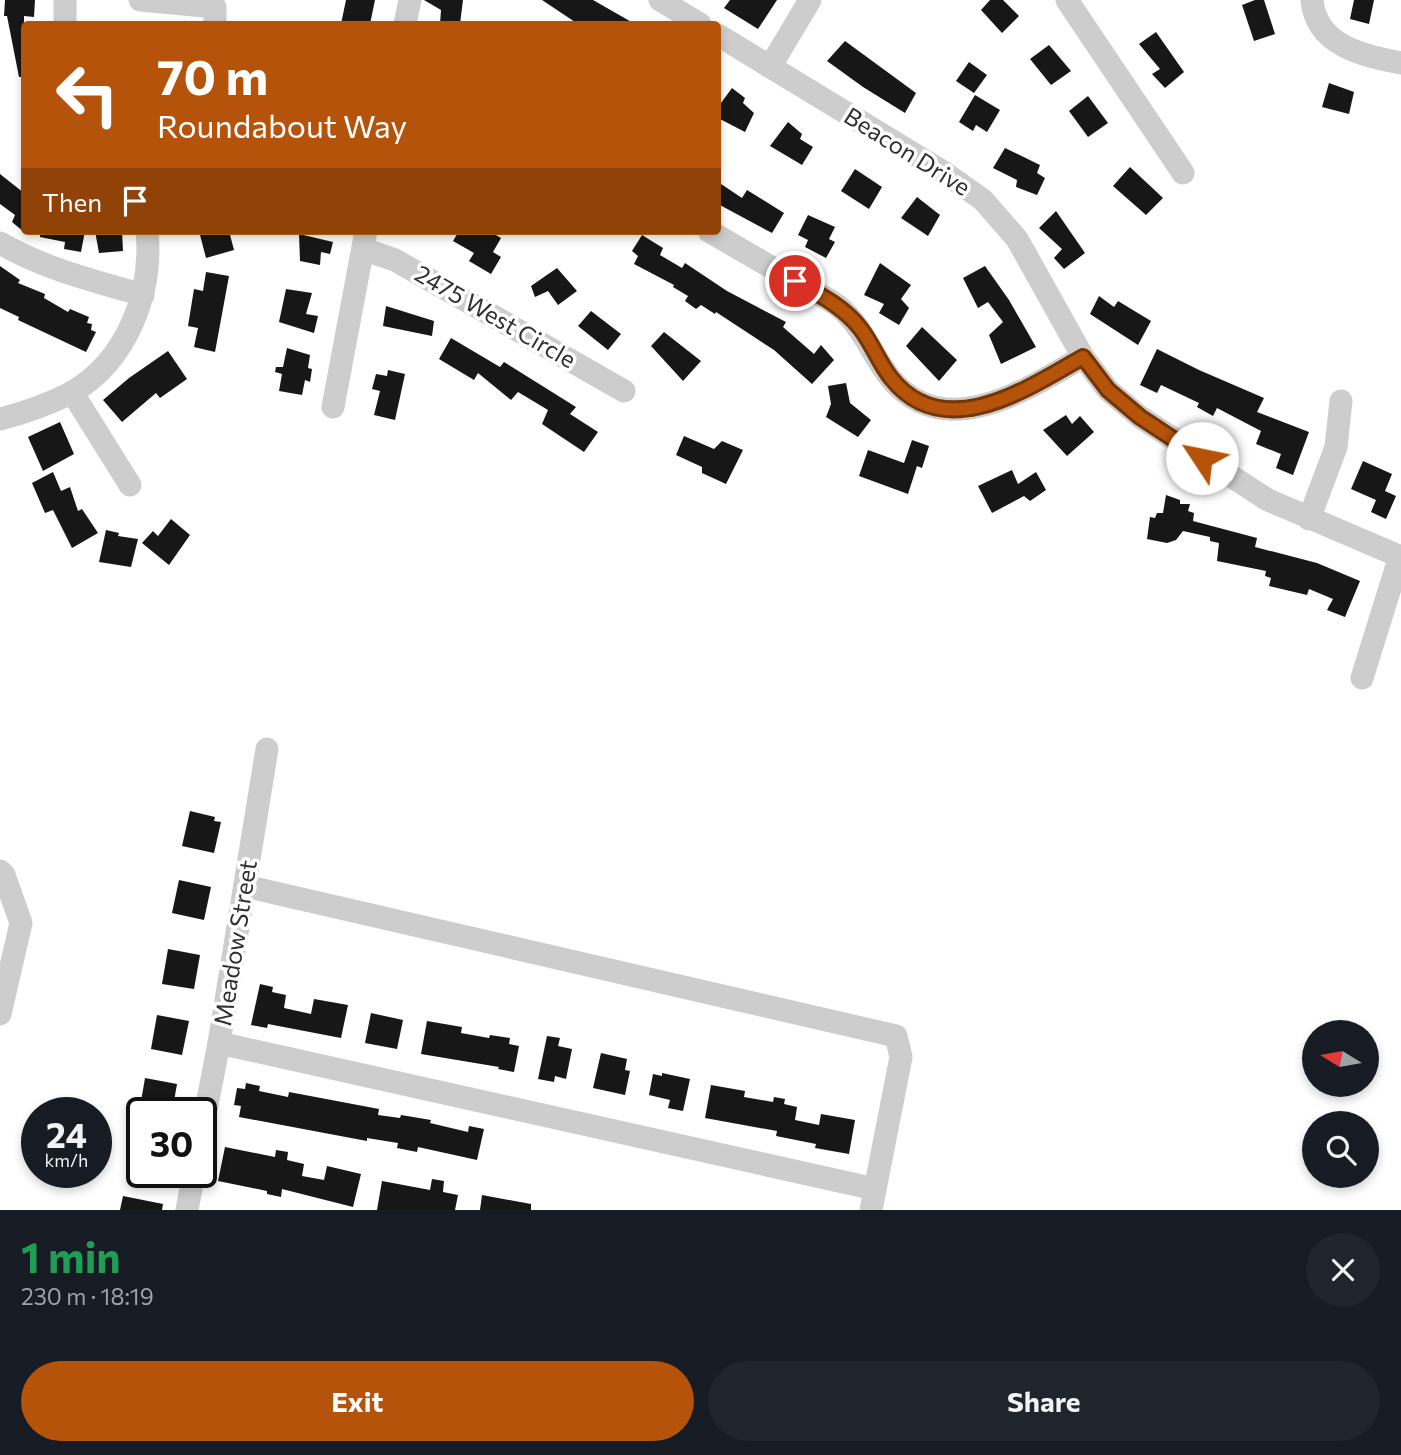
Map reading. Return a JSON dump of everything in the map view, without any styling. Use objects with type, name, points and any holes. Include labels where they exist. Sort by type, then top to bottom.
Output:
[{"type":"street","points":[[65,0],[65,21]]},
{"type":"street","points":[[140,0],[215,16]]},
{"type":"street","points":[[406,21],[410,0]]},
{"type":"street","points":[[660,0],[695,21]]},
{"type":"street","points":[[770,67],[810,0]]},
{"type":"street","points":[[1068,0],[1183,173]]},
{"type":"street","points":[[1312,2],[1324,31],[1344,48],[1368,57],[1401,63]]},
{"type":"street","name":"Beacon Drive","points":[[721,37],[946,173],[983,200],[1017,239],[1083,357],[1108,390],[1140,417],[1268,500],[1401,556]]},
{"type":"street","points":[[0,419],[22,413],[72,392],[101,370],[128,334],[144,295],[149,251],[147,235]]},
{"type":"street","points":[[716,235],[838,306],[860,328],[891,378],[907,395],[928,406],[954,411],[978,408],[1006,397],[1083,357]]},
{"type":"street","points":[[333,407],[365,240]]},
{"type":"street","name":"2475 West Circle","points":[[365,240],[395,260],[624,391]]},
{"type":"street","points":[[0,243],[69,274],[144,295]]},
{"type":"street","points":[[72,392],[130,485]]},
{"type":"street","points":[[1309,519],[1336,447],[1341,401]]},
{"type":"street","points":[[1362,678],[1401,556]]},
{"type":"street","name":"Meadow Street","points":[[209,1097],[267,748]]},
{"type":"street","points":[[0,871],[4,875],[20,923],[0,1014]]},
{"type":"street","points":[[219,1043],[873,1199],[901,1057],[896,1036],[245,886]]},
{"type":"street","points":[[194,1188],[194,1208]]},
{"type":"building","points":[[5,0],[35,0],[34,17],[24,16],[24,21],[21,21],[21,77],[7,16],[4,16]]},
{"type":"building","points":[[346,0],[375,0],[371,21],[342,21]]},
{"type":"building","points":[[424,0],[463,0],[460,21],[440,21],[441,10]]},
{"type":"building","points":[[542,0],[593,0],[630,21],[574,21]]},
{"type":"building","points":[[730,0],[777,0],[758,29],[724,8]]},
{"type":"building","points":[[990,0],[1003,0],[1019,16],[1002,33],[981,10]]},
{"type":"building","points":[[1264,0],[1275,34],[1254,41],[1242,5]]},
{"type":"building","points":[[1354,0],[1374,0],[1369,24],[1350,19]]},
{"type":"building","points":[[1156,32],[1184,72],[1165,88],[1152,74],[1160,69],[1139,44]]},
{"type":"building","points":[[845,41],[916,93],[905,113],[827,61]]},
{"type":"building","points":[[1049,45],[1071,71],[1051,85],[1030,59]]},
{"type":"building","points":[[969,62],[987,75],[974,93],[956,81]]},
{"type":"building","points":[[1329,83],[1354,92],[1349,114],[1322,107]]},
{"type":"building","points":[[732,88],[745,98],[743,103],[754,113],[745,132],[721,120],[721,103]]},
{"type":"building","points":[[975,95],[1000,110],[987,132],[976,125],[973,131],[959,122]]},
{"type":"building","points":[[1088,96],[1108,123],[1088,137],[1069,111]]},
{"type":"building","points":[[788,122],[802,134],[800,139],[813,147],[802,165],[770,146]]},
{"type":"building","points":[[1005,148],[1040,165],[1037,173],[1045,178],[1037,195],[1016,187],[1017,180],[993,168]]},
{"type":"building","points":[[1130,167],[1163,198],[1146,215],[1113,186]]},
{"type":"building","points":[[855,169],[882,187],[869,209],[841,191]]},
{"type":"building","points":[[0,174],[21,191],[21,230],[12,222],[15,215],[0,204]]},
{"type":"building","points":[[721,184],[742,198],[747,190],[784,213],[772,233],[721,206]]},
{"type":"building","points":[[917,197],[940,215],[928,236],[901,218]]},
{"type":"building","points":[[1056,211],[1085,253],[1064,269],[1054,258],[1062,249],[1039,228]]},
{"type":"building","points":[[808,215],[835,227],[829,239],[835,242],[826,258],[805,247],[808,240],[798,235]]},
{"type":"building","points":[[84,235],[81,252],[64,249],[65,242],[40,237]]},
{"type":"building","points":[[96,235],[122,235],[123,251],[99,253]]},
{"type":"building","points":[[200,235],[230,235],[234,250],[206,258]]},
{"type":"building","points":[[299,235],[333,242],[330,254],[321,252],[320,265],[300,261]]},
{"type":"building","points":[[457,235],[496,235],[501,238],[493,252],[501,257],[491,274],[469,261],[474,253],[453,241]]},
{"type":"building","points":[[642,235],[663,248],[660,255],[682,268],[685,263],[727,291],[786,322],[783,327],[814,354],[821,345],[834,360],[812,384],[774,350],[716,312],[715,314],[701,305],[696,309],[685,301],[688,296],[673,287],[674,285],[634,264],[638,256],[632,251]]},
{"type":"building","points":[[880,263],[911,285],[901,299],[909,308],[899,325],[879,313],[884,304],[864,295]]},
{"type":"building","points":[[0,266],[20,280],[18,283],[45,294],[44,298],[68,312],[70,309],[89,317],[87,323],[92,324],[91,330],[96,332],[86,352],[18,320],[19,317],[0,308]]},
{"type":"building","points":[[985,266],[1009,300],[1036,347],[1001,364],[989,335],[1003,322],[988,302],[978,308],[963,278]]},
{"type":"building","points":[[557,268],[577,291],[558,305],[548,291],[535,297],[531,286]]},
{"type":"building","points":[[206,272],[229,276],[215,352],[194,347],[198,328],[188,326],[194,289],[203,291]]},
{"type":"building","points":[[286,289],[312,293],[306,314],[318,316],[314,333],[279,322]]},
{"type":"building","points":[[1099,296],[1114,307],[1118,301],[1151,321],[1138,345],[1090,314]]},
{"type":"building","points":[[386,306],[434,321],[432,336],[383,326]]},
{"type":"building","points":[[591,311],[621,334],[608,350],[578,326]]},
{"type":"building","points":[[922,327],[957,360],[939,381],[906,346]]},
{"type":"building","points":[[664,332],[701,361],[683,381],[651,346]]},
{"type":"building","points":[[451,338],[500,367],[504,362],[576,407],[570,414],[598,432],[584,452],[542,424],[548,410],[518,392],[511,400],[478,373],[474,380],[439,359]]},
{"type":"building","points":[[287,348],[310,355],[310,382],[305,380],[302,395],[279,391],[282,374],[275,372],[276,367],[283,367]]},
{"type":"building","points":[[1157,349],[1264,398],[1257,412],[1309,432],[1293,475],[1276,468],[1281,454],[1256,444],[1261,431],[1217,408],[1213,416],[1197,407],[1199,403],[1161,385],[1157,393],[1140,385]]},
{"type":"building","points":[[168,351],[187,379],[160,398],[156,393],[122,422],[103,400]]},
{"type":"building","points":[[388,370],[405,374],[395,420],[374,415],[380,391],[372,389],[376,374],[387,376]]},
{"type":"building","points":[[846,383],[850,403],[871,420],[858,437],[826,417],[831,404],[828,386]]},
{"type":"building","points":[[1066,415],[1072,424],[1080,416],[1094,432],[1067,456],[1043,430]]},
{"type":"building","points":[[60,422],[74,454],[43,471],[28,437]]},
{"type":"building","points":[[684,436],[714,449],[722,441],[743,450],[726,484],[702,473],[702,467],[676,455]]},
{"type":"building","points":[[912,440],[929,446],[922,468],[917,466],[908,494],[859,476],[868,450],[904,463]]},
{"type":"building","points":[[1363,461],[1392,474],[1385,491],[1396,496],[1386,519],[1371,512],[1376,500],[1351,489]]},
{"type":"building","points":[[1012,470],[1018,484],[1036,472],[1046,490],[1030,501],[1024,496],[992,513],[978,486]]},
{"type":"building","points":[[53,472],[61,491],[70,487],[78,511],[82,509],[98,533],[72,548],[53,510],[45,513],[32,483]]},
{"type":"building","points":[[1166,495],[1180,500],[1180,504],[1190,504],[1188,511],[1194,513],[1193,521],[1257,538],[1255,547],[1317,563],[1360,581],[1345,617],[1327,610],[1333,599],[1309,589],[1307,595],[1269,586],[1271,578],[1265,576],[1266,571],[1217,561],[1219,543],[1210,541],[1210,537],[1183,531],[1176,540],[1167,543],[1147,539],[1150,517],[1155,518],[1157,513],[1163,513]]},
{"type":"building","points":[[171,519],[190,535],[169,565],[142,543],[153,531],[158,536]]},
{"type":"building","points":[[106,530],[119,533],[118,536],[138,539],[131,567],[99,562]]},
{"type":"building","points":[[190,811],[215,817],[214,821],[221,822],[214,853],[182,846]]},
{"type":"building","points":[[179,880],[211,887],[204,920],[172,913]]},
{"type":"building","points":[[168,949],[200,955],[194,989],[162,984]]},
{"type":"building","points":[[260,984],[273,987],[272,992],[286,995],[284,1008],[311,1014],[314,999],[348,1005],[341,1038],[268,1024],[267,1028],[251,1025]]},
{"type":"building","points":[[371,1013],[403,1020],[397,1049],[365,1043]]},
{"type":"building","points":[[157,1015],[189,1021],[182,1055],[151,1049]]},
{"type":"building","points":[[427,1021],[462,1027],[461,1033],[489,1038],[490,1035],[510,1038],[509,1044],[519,1046],[514,1072],[421,1054]]},
{"type":"building","points":[[547,1036],[560,1038],[558,1046],[572,1049],[566,1079],[555,1076],[554,1082],[538,1079]]},
{"type":"building","points":[[601,1053],[627,1059],[625,1070],[630,1071],[625,1095],[593,1088]]},
{"type":"building","points":[[662,1073],[690,1079],[683,1111],[668,1108],[670,1100],[649,1095],[653,1074],[662,1076]]},
{"type":"building","points":[[145,1078],[177,1084],[175,1097],[142,1097]]},
{"type":"building","points":[[246,1083],[260,1086],[259,1091],[288,1097],[289,1092],[379,1109],[378,1115],[400,1118],[401,1115],[431,1120],[430,1123],[468,1132],[469,1126],[484,1129],[477,1160],[418,1147],[417,1152],[397,1148],[398,1143],[367,1138],[367,1141],[239,1117],[241,1106],[234,1105],[237,1088],[245,1089]]},
{"type":"building","points":[[711,1085],[745,1091],[744,1097],[773,1102],[774,1097],[785,1099],[784,1104],[797,1107],[795,1120],[819,1125],[821,1114],[855,1120],[849,1154],[815,1148],[816,1144],[776,1136],[777,1131],[705,1118]]},
{"type":"building","points":[[225,1147],[275,1157],[276,1150],[288,1152],[287,1160],[304,1164],[302,1176],[324,1180],[327,1166],[361,1174],[353,1207],[282,1189],[281,1197],[267,1194],[267,1191],[218,1181]]},
{"type":"building","points":[[432,1179],[444,1181],[443,1192],[458,1195],[455,1210],[377,1210],[382,1181],[430,1190]]},
{"type":"building","points":[[482,1195],[531,1204],[531,1210],[480,1210]]},
{"type":"building","points":[[123,1196],[163,1204],[162,1210],[120,1210]]},
{"type":"route","points":[[795,281],[838,306],[860,328],[891,378],[907,395],[928,406],[954,411],[978,408],[1006,397],[1083,357],[1108,390],[1140,417],[1202,458]]}]
